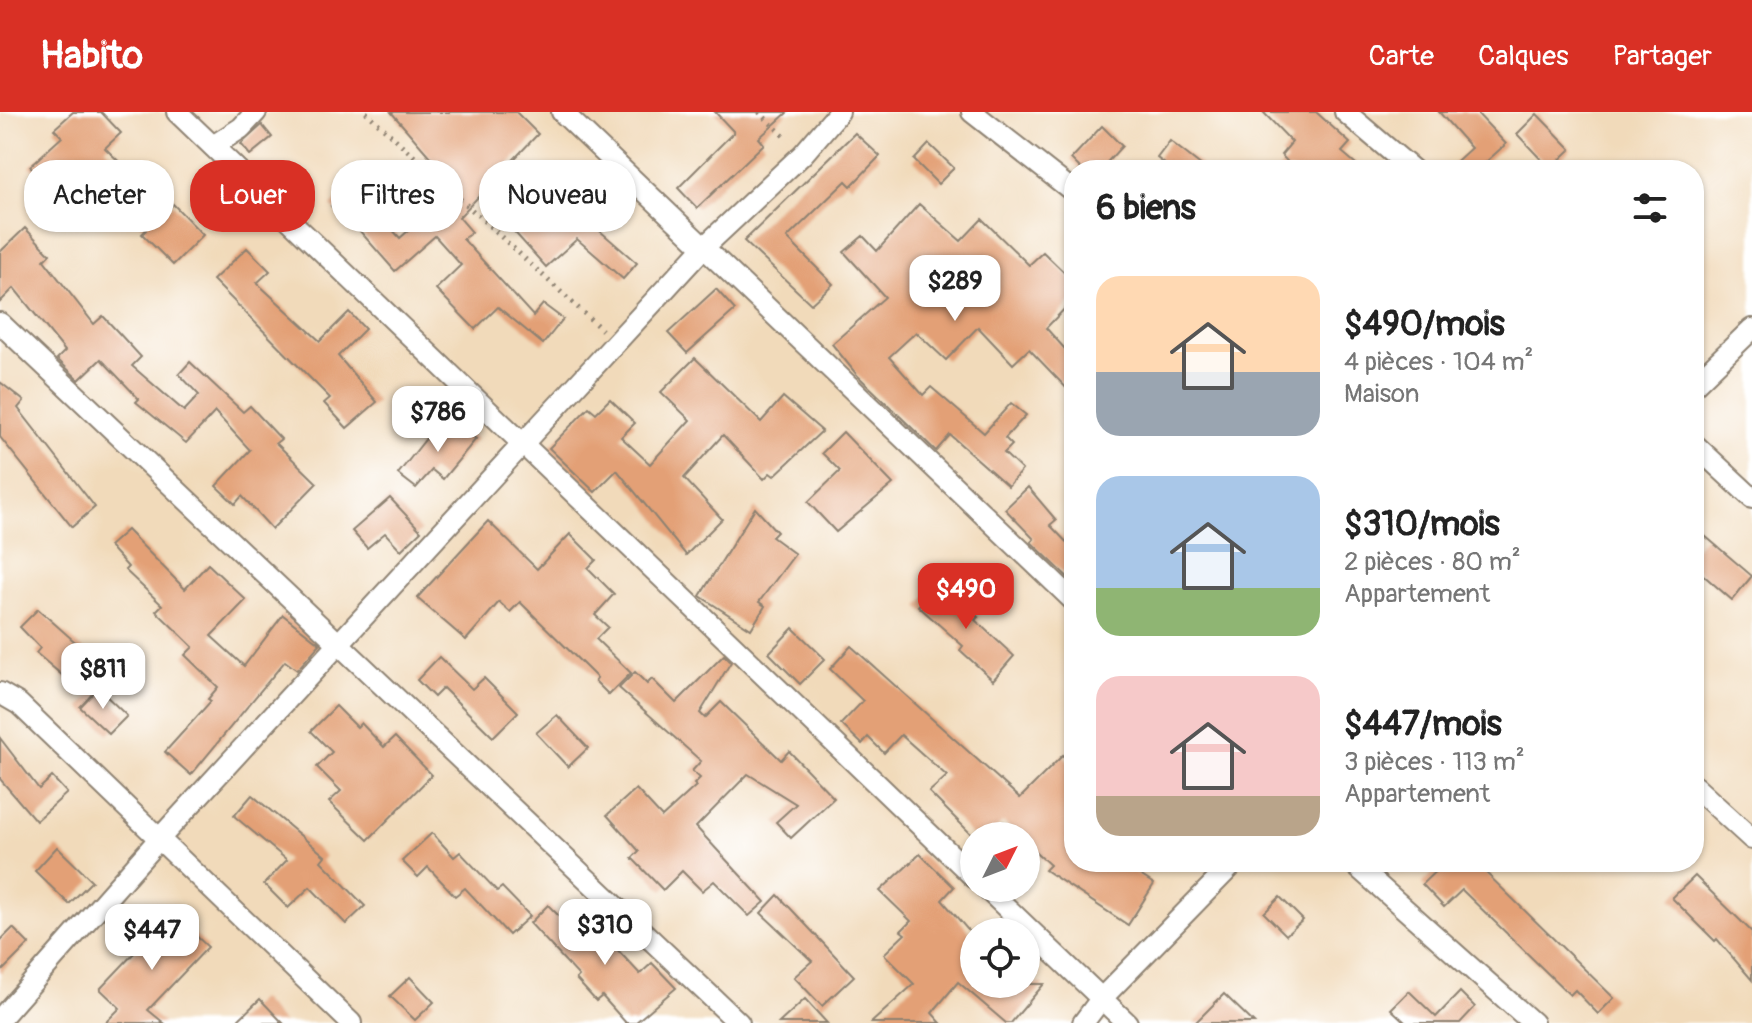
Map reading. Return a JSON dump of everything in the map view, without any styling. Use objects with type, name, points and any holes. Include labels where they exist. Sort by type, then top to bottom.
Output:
[{"type":"street","points":[[177,112],[960,863]]},
{"type":"street","points":[[213,146],[241,128],[256,112]]},
{"type":"street","points":[[562,112],[1064,591]]},
{"type":"street","points":[[0,1019],[159,839],[618,344],[703,248],[803,154],[839,112]]},
{"type":"street","points":[[972,112],[1064,184]]},
{"type":"street","points":[[1345,112],[1401,160]]},
{"type":"street","points":[[0,323],[739,1023]]},
{"type":"street","points":[[1704,375],[1752,329]]},
{"type":"street","points":[[1704,453],[1752,498]]},
{"type":"street","points":[[0,693],[19,704],[351,1023]]},
{"type":"street","points":[[1704,795],[1752,839]]},
{"type":"street","points":[[1083,1023],[1101,999],[1225,872]]},
{"type":"street","points":[[1363,872],[1533,1023]]},
{"type":"street","points":[[1001,902],[1127,1023]]},
{"type":"path","points":[[366,112],[618,344]]},
{"type":"path","points":[[759,112],[803,154]]},
{"type":"building","points":[[73,112],[101,112],[121,133],[105,148],[117,160],[37,160],[62,137],[54,129]]},
{"type":"building","points":[[391,112],[516,112],[538,134],[513,160],[479,160],[479,196],[463,213],[463,160],[433,160]]},
{"type":"building","points":[[715,112],[788,112],[759,138],[764,144],[697,208],[678,188],[734,132]]},
{"type":"building","points":[[1263,112],[1316,112],[1350,143],[1342,152],[1351,160],[1286,160],[1281,155],[1292,142]]},
{"type":"building","points":[[1439,112],[1476,112],[1506,144],[1488,160],[1458,160],[1471,148]]},
{"type":"building","points":[[1537,114],[1571,149],[1559,160],[1542,160],[1517,134]]},
{"type":"building","points":[[262,125],[272,137],[250,155],[241,144]]},
{"type":"building","points":[[1102,126],[1122,146],[1109,160],[1071,159]]},
{"type":"building","points":[[855,133],[880,156],[851,186],[846,181],[787,238],[833,284],[811,304],[744,241]]},
{"type":"building","points":[[1170,141],[1194,160],[1160,160],[1157,158]]},
{"type":"building","points":[[929,144],[954,168],[938,184],[914,160]]},
{"type":"building","points":[[919,204],[961,241],[982,219],[1029,265],[1043,252],[1064,272],[1064,309],[1046,328],[1064,348],[1064,386],[1029,349],[1013,364],[978,327],[946,360],[916,332],[889,357],[923,395],[931,387],[984,433],[1011,403],[1026,415],[1005,438],[1012,445],[1004,453],[1022,470],[1008,486],[950,435],[936,451],[857,375],[832,344],[885,297],[844,252],[863,236],[877,251]]},
{"type":"building","points":[[174,205],[190,222],[190,232],[203,235],[173,265],[142,234],[174,232]]},
{"type":"building","points":[[463,222],[472,232],[463,239],[533,316],[543,304],[563,319],[543,344],[498,307],[475,329],[436,289],[461,265],[435,236],[395,271],[361,232],[395,232],[400,238],[407,232],[463,232]]},
{"type":"building","points":[[24,229],[24,232],[29,232],[50,254],[44,260],[94,324],[103,316],[141,357],[132,366],[184,411],[199,395],[179,374],[190,362],[243,412],[250,406],[281,439],[276,443],[317,483],[272,529],[242,496],[235,504],[216,486],[250,450],[215,412],[186,443],[136,402],[139,399],[101,359],[79,380],[57,359],[65,351],[14,288],[0,302],[0,252]]},
{"type":"building","points":[[514,232],[601,232],[637,263],[623,279],[577,239],[546,267]]},
{"type":"building","points":[[247,248],[270,271],[257,283],[320,341],[349,312],[365,329],[338,356],[377,402],[347,428],[324,403],[330,398],[213,280]]},
{"type":"building","points":[[716,289],[735,310],[687,353],[668,333]]},
{"type":"building","points":[[695,358],[761,422],[783,397],[822,431],[774,476],[770,473],[764,479],[723,435],[684,478],[722,519],[686,555],[617,470],[595,492],[549,448],[589,407],[596,413],[610,399],[635,423],[621,437],[650,464],[690,420],[661,392]]},
{"type":"building","points":[[0,382],[24,401],[18,408],[95,507],[72,527],[0,437]]},
{"type":"building","points":[[449,418],[476,439],[443,479],[432,470],[416,488],[398,474],[432,431],[436,435]]},
{"type":"building","points":[[843,432],[893,484],[836,532],[808,502],[840,471],[822,453]]},
{"type":"building","points":[[1028,487],[1056,520],[1050,525],[1064,540],[1064,573],[1031,542],[1034,539],[1005,509]]},
{"type":"building","points":[[390,498],[421,531],[401,550],[385,533],[367,548],[352,531]]},
{"type":"building","points":[[755,508],[777,532],[772,537],[795,554],[759,602],[765,606],[751,629],[700,596]]},
{"type":"building","points":[[488,521],[537,569],[570,534],[596,560],[588,568],[614,594],[595,615],[608,627],[596,639],[631,673],[609,695],[595,681],[597,678],[520,602],[510,612],[499,602],[466,640],[417,598]]},
{"type":"building","points":[[127,530],[185,589],[208,564],[246,600],[211,636],[244,666],[283,615],[320,644],[297,670],[285,661],[191,775],[165,752],[211,701],[208,699],[218,687],[185,655],[193,647],[156,611],[162,605],[125,570],[128,567],[109,546]]},
{"type":"building","points":[[1704,537],[1752,576],[1732,600],[1704,576]]},
{"type":"building","points":[[938,583],[978,617],[975,620],[1014,656],[993,680],[960,650],[963,646],[918,606]]},
{"type":"building","points":[[38,609],[91,656],[69,681],[36,653],[40,648],[20,627]]},
{"type":"building","points":[[793,628],[825,659],[800,684],[769,653]]},
{"type":"building","points":[[851,646],[1020,798],[1063,755],[1064,872],[1135,872],[1154,884],[1128,925],[1045,870],[1050,865],[1040,856],[1040,822],[960,823],[929,792],[947,776],[901,735],[884,753],[868,737],[862,744],[841,724],[863,701],[830,669]]},
{"type":"building","points":[[724,655],[731,662],[700,713],[705,718],[721,702],[781,760],[789,751],[834,798],[791,838],[776,822],[796,804],[748,774],[696,827],[765,902],[749,916],[714,881],[702,891],[682,871],[663,890],[632,858],[639,851],[607,815],[636,789],[662,817],[696,786],[694,784],[700,778],[692,771],[701,761],[619,688],[635,672],[647,684],[652,679],[676,703]]},
{"type":"building","points":[[439,657],[472,689],[484,678],[518,712],[493,737],[443,688],[434,697],[417,680]]},
{"type":"building","points":[[98,688],[127,716],[109,734],[80,707]]},
{"type":"building","points":[[336,706],[357,727],[361,723],[384,747],[395,737],[432,775],[368,840],[329,802],[341,791],[317,767],[332,752],[311,731]]},
{"type":"building","points":[[557,715],[588,748],[568,767],[536,733]]},
{"type":"building","points":[[0,738],[39,789],[52,777],[67,793],[36,821],[0,779]]},
{"type":"building","points":[[252,795],[325,856],[321,861],[365,906],[346,924],[310,887],[288,908],[264,884],[287,860],[234,816]]},
{"type":"building","points":[[432,833],[454,857],[460,852],[497,891],[502,887],[530,916],[509,935],[465,888],[455,896],[428,867],[418,877],[402,861]]},
{"type":"building","points":[[57,847],[92,881],[69,904],[35,871]]},
{"type":"building","points":[[920,854],[954,887],[942,900],[960,921],[960,984],[958,982],[932,1013],[941,1023],[871,1023],[914,984],[884,954],[905,934],[901,931],[911,921],[880,891]]},
{"type":"building","points":[[1435,872],[1485,872],[1614,998],[1598,1014],[1575,990],[1570,995],[1462,890],[1444,907],[1422,884]]},
{"type":"building","points":[[1695,876],[1752,932],[1752,980],[1717,939],[1715,941],[1672,898]]},
{"type":"building","points":[[778,895],[854,976],[822,1006],[794,977],[812,961],[761,913]]},
{"type":"building","points":[[1280,897],[1303,920],[1286,935],[1264,913]]},
{"type":"building","points":[[548,905],[582,939],[606,917],[622,934],[612,944],[640,974],[652,963],[676,988],[635,1023],[626,1023],[602,996],[596,1001],[576,979],[579,976],[530,923]]},
{"type":"building","points":[[172,913],[208,947],[148,1010],[164,1023],[105,1023],[120,1008],[100,989]]},
{"type":"building","points":[[13,928],[29,944],[0,973],[0,941]]},
{"type":"building","points":[[410,977],[434,1002],[415,1020],[390,996]]},
{"type":"building","points":[[1409,991],[1436,1017],[1460,992],[1475,1007],[1460,1023],[1406,1023],[1391,1009]]},
{"type":"building","points":[[1224,994],[1254,1023],[1195,1023]]},
{"type":"building","points":[[977,998],[1032,998],[1011,1023],[1006,1023]]},
{"type":"building","points":[[260,999],[283,1023],[235,1023]]},
{"type":"building","points":[[805,999],[827,1023],[779,1023]]}]
